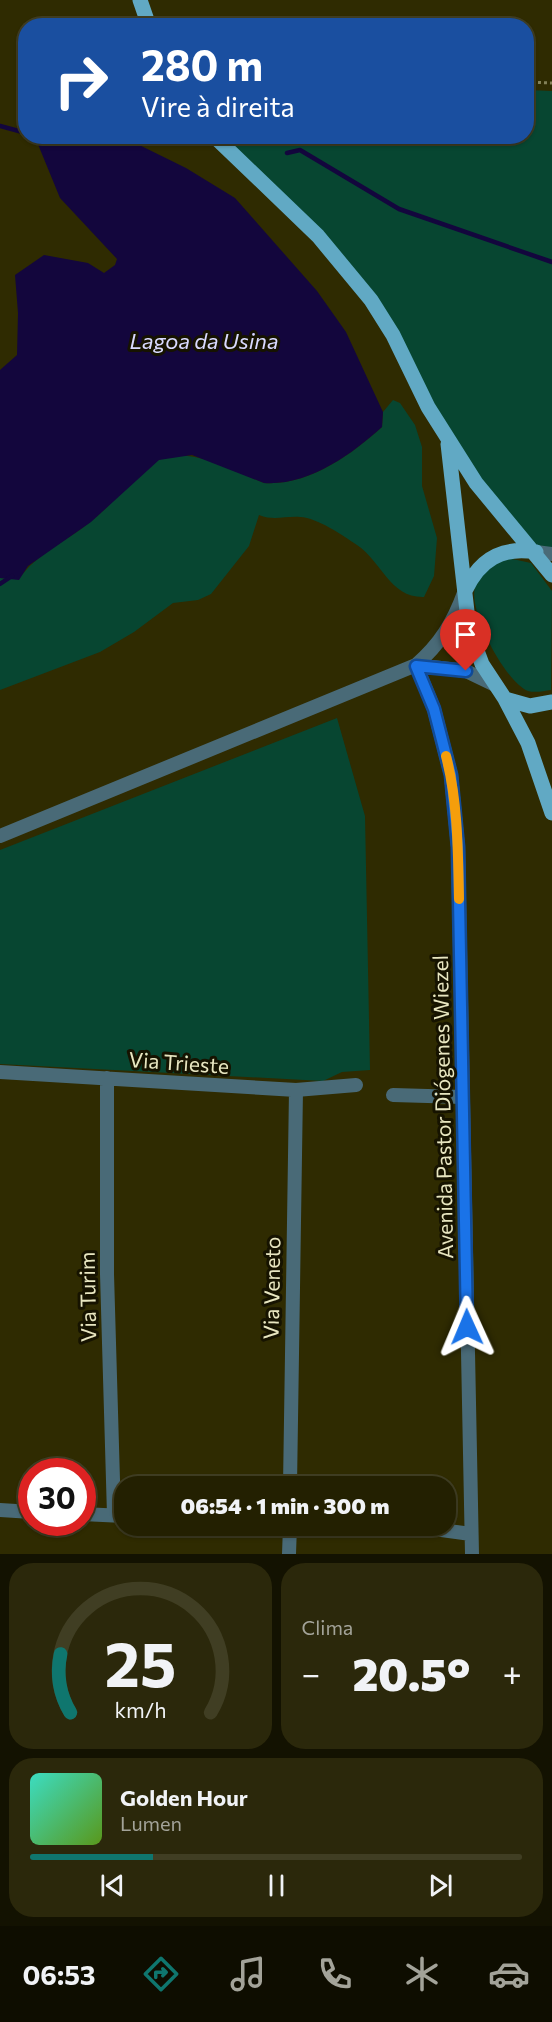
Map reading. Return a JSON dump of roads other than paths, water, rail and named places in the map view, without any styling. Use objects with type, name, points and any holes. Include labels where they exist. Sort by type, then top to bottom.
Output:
[{"type":"main road","points":[[140,0],[148,18]]},
{"type":"main road","points":[[147,0],[150,18]]},
{"type":"main road","points":[[222,144],[318,236],[371,300],[393,335],[428,406],[476,483],[536,552],[552,575]]},
{"type":"main road","points":[[447,438],[469,629],[475,647],[528,743],[552,813]]},
{"type":"main road","points":[[464,593],[479,567],[490,557],[505,551],[520,549],[536,552]]},
{"type":"main road","points":[[505,699],[530,706],[552,702]]},
{"type":"street","points":[[536,552],[552,554]]},
{"type":"street","points":[[0,836],[416,666],[443,638],[454,620],[464,593]]},
{"type":"street","points":[[416,666],[466,671],[495,685]]},
{"type":"street","name":"Avenida Pastor Diógenes Wiezel","points":[[416,666],[434,709],[451,775],[458,847],[472,1554]]},
{"type":"street","name":"Via Trieste","points":[[0,1072],[296,1090],[356,1085]]},
{"type":"street","name":"Via Turim","points":[[107,1078],[107,1274],[117,1476]]},
{"type":"street","name":"Via Veneto","points":[[290,1476],[296,1090]]},
{"type":"street","points":[[393,1095],[462,1097]]},
{"type":"street","points":[[0,1510],[18,1511]]},
{"type":"street","points":[[96,1515],[114,1516]]},
{"type":"street","points":[[456,1532],[471,1534]]},
{"type":"street","points":[[289,1554],[290,1536]]},
{"type":"water","name":"Lagoa da Usina","points":[[38,144],[137,144],[186,168],[235,198],[317,291],[346,332],[383,412],[382,427],[357,448],[328,467],[280,483],[264,483],[192,455],[159,460],[91,522],[28,566],[19,580],[0,578],[0,370],[17,355],[18,313],[15,275],[44,255],[88,263],[104,273],[115,265],[117,259],[60,198]]},
{"type":"waterway","points":[[0,126],[18,131]]},
{"type":"waterway","points":[[287,153],[300,150],[399,209],[552,262]]},
{"type":"waterway","points":[[0,584],[12,576]]}]
